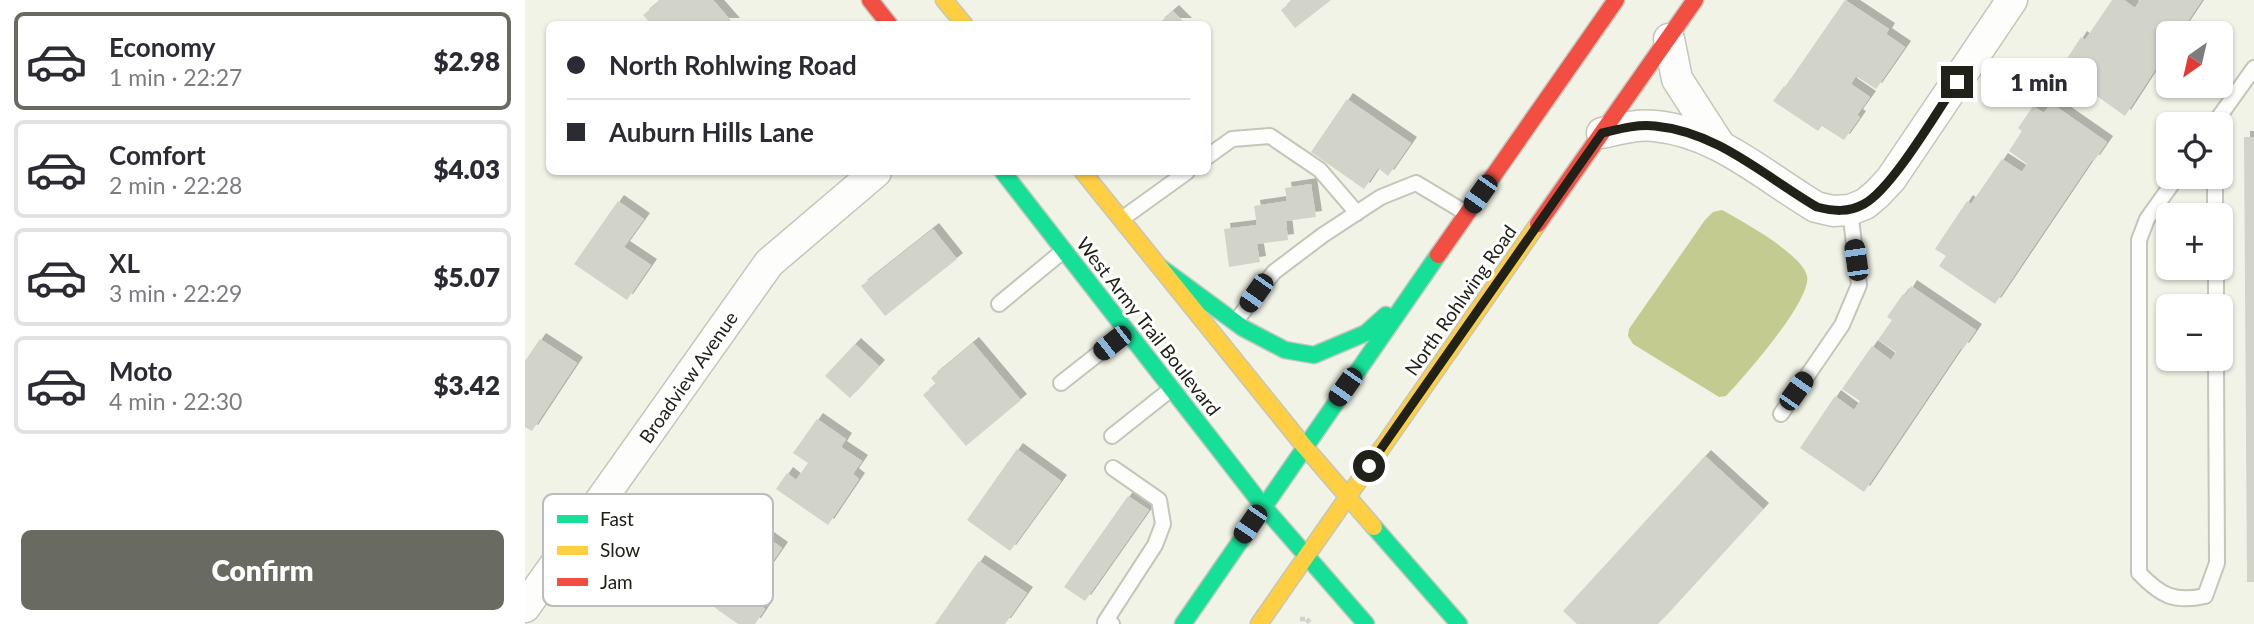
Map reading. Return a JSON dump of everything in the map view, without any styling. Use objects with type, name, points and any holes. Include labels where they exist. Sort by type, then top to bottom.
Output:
[{"type":"main road","points":[[870,0],[887,21]]},
{"type":"main road","points":[[944,0],[962,21]]},
{"type":"main road","points":[[1183,624],[1616,0]]},
{"type":"main road","name":"North Rohlwing Road","points":[[1259,624],[1695,0]]},
{"type":"main road","name":"West Army Trail Boulevard","points":[[1005,175],[1263,506],[1366,624]]},
{"type":"main road","points":[[1085,175],[1304,446],[1459,624]]},
{"type":"main road","points":[[1160,267],[1235,323],[1285,350],[1314,355],[1366,333],[1413,290]]},
{"type":"street","points":[[1602,133],[1653,126],[1685,132],[1719,144],[1817,207],[1833,211],[1850,210],[1865,204],[1891,178],[2011,1]]},
{"type":"street","points":[[1669,38],[1677,79],[1719,144]]},
{"type":"street","name":"Broadview Avenue","points":[[605,494],[769,263],[872,175]]},
{"type":"street","name":"Broadview Avenue","points":[[525,607],[543,582]]},
{"type":"lane","points":[[2223,112],[2254,68]]},
{"type":"lane","points":[[1211,154],[1232,139],[1271,136],[1320,170],[1357,213]]},
{"type":"lane","points":[[1121,219],[1183,175]]},
{"type":"lane","points":[[1235,323],[1274,272],[1323,235],[1381,197],[1416,183],[1467,213]]},
{"type":"lane","points":[[2168,189],[2147,219],[2139,240],[2139,573],[2156,591],[2185,601],[2205,596],[2217,563],[2216,371]]},
{"type":"lane","points":[[1781,414],[1842,326],[1859,285],[1850,210]]},
{"type":"lane","points":[[999,304],[1065,251]]},
{"type":"lane","points":[[1061,383],[1127,331]]},
{"type":"lane","points":[[1112,436],[1171,389]]},
{"type":"lane","points":[[1112,624],[1105,622],[1155,545],[1163,524],[1159,500],[1113,468]]},
{"type":"shaded area","points":[[1722,210],[1783,248],[1803,267],[1807,276],[1806,287],[1799,302],[1775,338],[1726,396],[1719,397],[1633,344],[1628,336],[1629,329],[1705,220],[1713,212]]},
{"type":"building","points":[[661,0],[713,0],[731,21],[648,21],[643,15]]},
{"type":"building","points":[[1293,0],[1331,0],[1295,28],[1281,10]]},
{"type":"building","points":[[1845,0],[1889,29],[1886,34],[1905,47],[1876,89],[1856,76],[1851,84],[1870,97],[1844,140],[1822,126],[1818,131],[1773,101]]},
{"type":"building","points":[[2112,0],[2124,0],[2135,8],[2140,0],[2202,0],[2188,21],[2156,21],[2156,68],[2125,116],[2070,77],[2077,67],[2066,60],[2081,37],[2085,40]]},
{"type":"building","points":[[1173,11],[1183,21],[1161,21]]},
{"type":"building","points":[[1347,99],[1411,143],[1388,176],[1378,168],[1364,189],[1311,152]]},
{"type":"building","points":[[2051,103],[2107,142],[2094,161],[2092,160],[1995,304],[1939,266],[1946,256],[1935,249],[1967,201],[1971,204],[2002,159],[2022,172],[2027,164],[2009,151],[2022,131],[2018,128],[2033,106],[2044,113]]},
{"type":"building","points":[[2244,137],[2254,137],[2254,582],[2247,582]]},
{"type":"building","points":[[1311,184],[1316,217],[1286,221],[1288,240],[1257,244],[1260,262],[1229,267],[1224,229],[1257,225],[1254,206],[1287,201],[1285,188]]},
{"type":"building","points":[[618,201],[644,219],[624,247],[651,265],[627,300],[574,264]]},
{"type":"building","points":[[933,229],[957,259],[885,316],[861,286]]},
{"type":"building","points":[[1911,286],[1976,330],[1963,349],[1961,348],[1864,492],[1800,448],[1835,396],[1854,410],[1860,401],[1842,389],[1872,346],[1891,360],[1896,352],[1878,340],[1892,320],[1887,317]]},
{"type":"building","points":[[540,339],[577,363],[532,431],[525,427],[525,361]]},
{"type":"building","points":[[973,343],[1021,400],[966,446],[923,395],[936,384],[931,378]]},
{"type":"building","points":[[855,344],[879,366],[850,398],[825,376]]},
{"type":"building","points":[[817,419],[846,439],[841,447],[862,461],[853,474],[859,479],[828,525],[776,489],[787,473],[796,480],[808,463],[793,453]]},
{"type":"building","points":[[1017,449],[1061,481],[1010,551],[967,520]]},
{"type":"building","points":[[1705,456],[1763,509],[1658,624],[1577,624],[1563,611]]},
{"type":"building","points":[[1128,496],[1149,510],[1085,601],[1064,587]]},
{"type":"building","points":[[773,542],[782,548],[773,561]]},
{"type":"building","points":[[979,561],[1027,593],[1005,624],[935,624]]},
{"type":"building","points":[[712,606],[761,606],[765,609],[755,624],[738,624]]},
{"type":"traffic: fast","points":[[1005,175],[1263,506],[1366,624]]},
{"type":"traffic: fast","points":[[1183,624],[1438,255]]},
{"type":"traffic: fast","points":[[1160,267],[1243,328],[1285,350],[1314,355],[1366,333],[1386,315]]},
{"type":"traffic: fast","points":[[1374,527],[1459,624]]},
{"type":"traffic: slow","points":[[944,0],[962,21]]},
{"type":"traffic: slow","points":[[1085,175],[1304,446],[1374,527]]},
{"type":"traffic: slow","points":[[1259,624],[1538,224]]},
{"type":"traffic: jam","points":[[870,0],[887,21]]},
{"type":"traffic: jam","points":[[1438,255],[1616,0]]},
{"type":"traffic: jam","points":[[1538,224],[1695,0]]},
{"type":"route","points":[[1369,466],[1602,133],[1653,126],[1685,132],[1719,144],[1817,207],[1833,211],[1850,210],[1865,204],[1891,178],[1957,82]]}]
